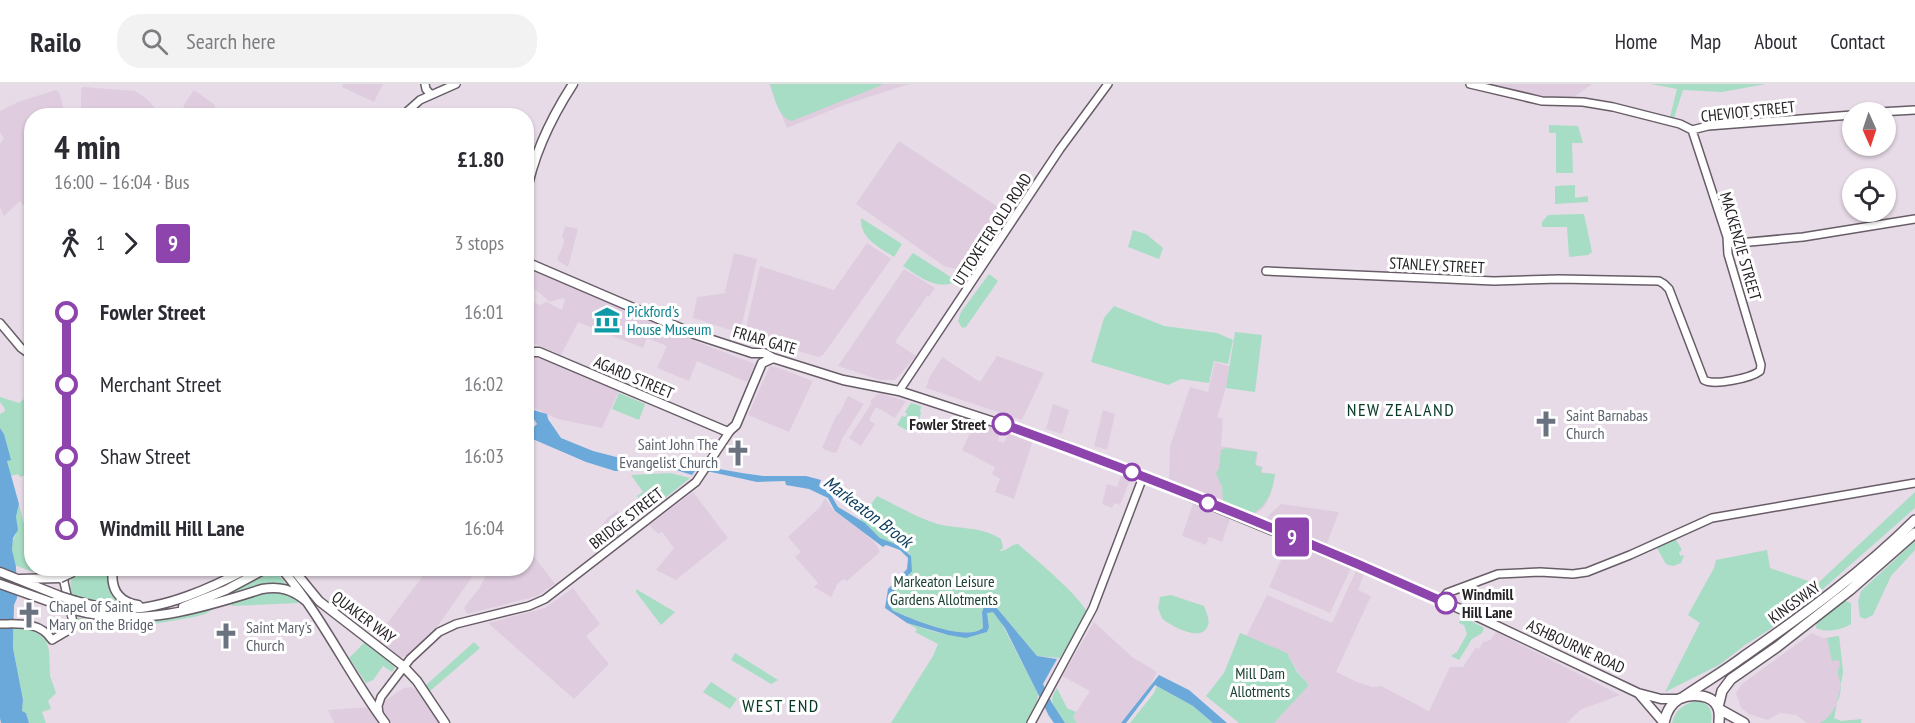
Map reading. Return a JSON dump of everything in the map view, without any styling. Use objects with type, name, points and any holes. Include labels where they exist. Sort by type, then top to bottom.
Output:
[{"type":"highway","name":"KINGSWAY","points":[[1680,699],[1824,599],[1881,553],[1915,520]]},
{"type":"highway","name":"KINGSWAY","points":[[1718,708],[1722,691],[1731,679],[1777,647],[1850,590],[1915,533]]},
{"type":"highway","points":[[1664,723],[1668,711],[1680,699],[1703,696],[1744,723]]},
{"type":"highway","points":[[1718,708],[1719,723]]},
{"type":"main road","points":[[534,164],[561,104],[573,84]]},
{"type":"main road","name":"FRIAR GATE","points":[[534,265],[694,334],[752,352],[764,353],[773,358],[843,380],[899,391]]},
{"type":"main road","points":[[534,350],[539,352]]},
{"type":"main road","name":"AGARD STREET","points":[[534,352],[539,352],[690,417],[730,431]]},
{"type":"main road","points":[[752,352],[762,363],[773,358]]},
{"type":"main road","name":"BRIDGE STREET","points":[[730,431],[736,426],[762,363]]},
{"type":"main road","name":"ASHBOURNE ROAD","points":[[899,391],[1062,444],[1289,536],[1441,601],[1638,693],[1660,699],[1680,699]]},
{"type":"main road","points":[[0,572],[19,579],[60,601]]},
{"type":"main road","points":[[19,579],[63,576]]},
{"type":"main road","points":[[112,576],[112,584],[122,600],[132,604],[157,604]]},
{"type":"main road","points":[[75,606],[123,609],[157,604],[205,589],[232,576]]},
{"type":"main road","points":[[160,615],[226,590],[252,576]]},
{"type":"main road","points":[[290,576],[385,723]]},
{"type":"main road","name":"QUAKER WAY","points":[[293,576],[319,601],[412,676],[445,723]]},
{"type":"main road","points":[[0,584],[20,592],[60,601],[117,619],[187,611],[269,588],[291,591],[306,601]]},
{"type":"main road","name":"ASHBOURNE ROAD","points":[[1638,693],[1664,723]]},
{"type":"street","points":[[425,84],[431,95]]},
{"type":"street","points":[[411,108],[420,100],[456,84]]},
{"type":"street","name":"UTTOXETER OLD ROAD","points":[[899,391],[1060,149],[1108,84]]},
{"type":"street","name":"CHEVIOT STREET","points":[[1470,84],[1542,101],[1578,102],[1613,107],[1680,124],[1692,130],[1708,126],[1842,116]]},
{"type":"street","points":[[1896,111],[1915,110]]},
{"type":"street","name":"MACKENZIE STREET","points":[[1692,130],[1728,244],[1728,254],[1761,369],[1753,376],[1714,383]]},
{"type":"street","points":[[1728,244],[1803,237],[1915,219]]},
{"type":"street","name":"STANLEY STREET","points":[[1266,271],[1494,281],[1654,280],[1664,284],[1671,296],[1701,375],[1707,382],[1714,383]]},
{"type":"street","points":[[0,323],[24,350]]},
{"type":"street","name":"BRIDGE STREET","points":[[424,647],[448,627],[541,602],[692,486],[710,464],[730,431]]},
{"type":"street","points":[[1031,723],[1093,608],[1143,477]]},
{"type":"street","points":[[1441,601],[1447,593],[1498,574],[1587,572],[1712,518],[1915,483]]},
{"type":"street","points":[[0,624],[22,624],[42,629],[52,640],[69,630],[73,622],[64,582],[68,576]]},
{"type":"street","points":[[379,714],[378,706],[381,697],[400,667],[424,647]]},
{"type":"street","points":[[412,676],[411,665],[424,647]]},
{"type":"shaded area","points":[[343,84],[383,84],[374,102],[342,87]]},
{"type":"shaded area","points":[[769,84],[909,84],[844,105],[787,128]]},
{"type":"shaded area","points":[[1487,84],[1592,84],[1574,97],[1540,97]]},
{"type":"shaded area","points":[[83,87],[135,91],[155,108],[81,108],[81,89]]},
{"type":"shaded area","points":[[56,90],[60,94],[63,108],[24,108],[24,205],[20,201],[4,216],[0,207],[0,144],[4,139],[0,132],[0,111],[18,102]]},
{"type":"shaded area","points":[[194,90],[215,105],[214,108],[185,108],[183,106]]},
{"type":"shaded area","points":[[899,141],[1010,215],[971,273],[944,266],[856,204]]},
{"type":"shaded area","points":[[565,226],[578,229],[568,267],[557,260],[564,243],[562,237]]},
{"type":"shaded area","points":[[867,243],[891,259],[823,355],[819,357],[744,336],[760,266],[834,290]]},
{"type":"shaded area","points":[[734,253],[757,259],[740,333],[693,318],[697,297],[726,293]]},
{"type":"shaded area","points":[[534,269],[687,338],[755,364],[747,382],[697,361],[689,381],[657,368],[667,346],[647,338],[643,348],[578,322],[561,355],[534,343],[534,302],[539,305],[547,302],[562,310],[565,300],[563,298],[550,302],[534,288]]},
{"type":"shaded area","points":[[904,269],[935,288],[895,342],[916,356],[895,380],[880,380],[838,366]]},
{"type":"shaded area","points":[[997,356],[1044,373],[1022,420],[926,388],[929,378],[942,357],[980,382]]},
{"type":"shaded area","points":[[534,357],[569,367],[619,391],[602,428],[558,419],[534,408]]},
{"type":"shaded area","points":[[1215,362],[1231,367],[1217,417],[1223,419],[1221,446],[1258,452],[1256,465],[1263,467],[1261,472],[1275,474],[1267,502],[1255,514],[1169,481],[1170,447],[1190,387],[1208,392]]},
{"type":"shaded area","points":[[770,366],[813,381],[789,432],[748,415]]},
{"type":"shaded area","points":[[879,393],[906,401],[895,418],[876,407],[869,420],[875,424],[861,446],[849,438],[871,404],[871,400]]},
{"type":"shaded area","points":[[848,396],[864,404],[843,437],[837,452],[833,453],[822,448]]},
{"type":"shaded area","points":[[1053,404],[1069,410],[1062,434],[1046,429]]},
{"type":"shaded area","points":[[1103,410],[1115,414],[1107,450],[1094,446]]},
{"type":"shaded area","points":[[975,422],[1001,430],[998,441],[1004,443],[1009,432],[1033,440],[1014,499],[995,492],[1000,479],[992,474],[995,467],[962,450]]},
{"type":"shaded area","points":[[1122,473],[1131,478],[1120,505],[1114,503],[1112,508],[1102,504],[1107,484],[1117,487]]},
{"type":"shaded area","points":[[693,492],[728,538],[676,580],[656,570],[674,548],[662,532],[658,534],[649,525]]},
{"type":"shaded area","points":[[825,498],[834,511],[864,533],[876,544],[880,552],[847,581],[844,579],[838,583],[831,597],[814,587],[818,583],[795,557],[801,552],[788,537],[820,507]]},
{"type":"shaded area","points":[[1193,504],[1230,519],[1222,542],[1209,537],[1206,545],[1182,536]]},
{"type":"shaded area","points":[[1281,504],[1339,512],[1326,546],[1266,521]]},
{"type":"shaded area","points":[[617,511],[629,526],[611,541],[598,532],[607,518]]},
{"type":"shaded area","points":[[1290,540],[1351,568],[1330,613],[1269,587]]},
{"type":"shaded area","points":[[534,556],[555,584],[537,596],[468,614],[464,608],[486,576],[534,576]]},
{"type":"shaded area","points":[[1356,571],[1364,574],[1358,590],[1371,596],[1336,672],[1357,682],[1372,687],[1381,686],[1429,711],[1450,667],[1463,667],[1476,647],[1479,649],[1483,642],[1490,640],[1496,632],[1620,695],[1580,710],[1567,723],[1274,723],[1309,685],[1288,655],[1246,636],[1267,595],[1332,623]]},
{"type":"shaded area","points":[[423,576],[472,577],[437,627],[411,656],[400,657],[371,633],[377,629],[382,630]]},
{"type":"shaded area","points":[[573,588],[600,624],[586,636],[609,664],[574,699],[488,623],[545,608]]},
{"type":"shaded area","points":[[1094,622],[1132,657],[1157,672],[1150,689],[1123,723],[1077,723],[1073,717],[1090,691],[1062,676]]},
{"type":"shaded area","points":[[1812,633],[1823,638],[1839,636],[1843,672],[1834,718],[1819,723],[1807,723],[1796,715],[1780,713],[1768,720],[1749,714],[1741,708],[1736,693],[1742,684]]},
{"type":"shaded area","points":[[411,687],[420,692],[442,723],[392,723],[383,711],[383,702],[404,688]]},
{"type":"shaded area","points":[[369,707],[378,723],[334,723],[328,710]]},
{"type":"green space","points":[[770,84],[882,85],[792,121],[783,116],[780,111]]},
{"type":"green space","points":[[1651,84],[1766,84],[1722,92],[1683,90],[1674,118],[1670,117],[1677,89]]},
{"type":"green space","points":[[1549,125],[1578,126],[1583,143],[1572,143],[1573,173],[1556,173],[1556,133],[1549,133]]},
{"type":"green space","points":[[1575,185],[1575,198],[1588,196],[1588,202],[1555,204],[1555,186]]},
{"type":"green space","points":[[1584,214],[1592,252],[1588,255],[1569,257],[1567,227],[1542,227],[1542,222],[1548,215]]},
{"type":"green space","points":[[861,218],[902,244],[894,257],[867,237]]},
{"type":"green space","points":[[1133,230],[1146,234],[1163,248],[1159,259],[1128,247]]},
{"type":"green space","points":[[913,253],[957,281],[950,284],[935,284],[915,274],[903,266]]},
{"type":"green space","points":[[989,274],[998,281],[966,327],[962,328],[958,321],[961,312]]},
{"type":"green space","points":[[1114,306],[1164,326],[1217,333],[1233,340],[1228,364],[1214,361],[1209,383],[1181,379],[1168,385],[1091,362],[1104,318]]},
{"type":"green space","points":[[1235,332],[1262,335],[1255,392],[1226,388]]},
{"type":"green space","points":[[619,393],[645,404],[639,420],[612,409]]},
{"type":"green space","points":[[0,397],[19,403],[24,399],[24,475],[20,477],[18,474],[11,476],[7,461],[4,434],[0,428],[0,414],[5,409],[0,402]]},
{"type":"green space","points":[[911,403],[921,406],[921,413],[919,421],[910,432],[897,425],[902,416],[905,417],[907,414],[905,412]]},
{"type":"green space","points":[[1226,448],[1257,452],[1255,465],[1262,467],[1261,473],[1275,474],[1269,496],[1254,513],[1223,501],[1222,487],[1216,473],[1219,468],[1221,450]]},
{"type":"green space","points":[[670,473],[690,478],[649,511],[637,496],[643,492],[631,475]]},
{"type":"green space","points":[[1915,492],[1915,508],[1824,588],[1719,665],[1665,692],[1700,623],[1688,615],[1714,568],[1716,560],[1767,550],[1770,568],[1817,584]]},
{"type":"green space","name":"Markeaton Leisure Gardens Allotments","points":[[877,496],[935,523],[979,530],[994,535],[1001,539],[1003,548],[999,551],[1018,544],[1045,567],[1074,595],[1087,612],[1060,658],[1037,656],[996,607],[982,612],[983,628],[975,632],[938,628],[892,610],[892,594],[910,575],[910,554],[903,548],[880,538],[860,520]]},
{"type":"green space","points":[[19,504],[24,524],[24,569],[15,565],[13,554]]},
{"type":"green space","points":[[1675,538],[1682,550],[1679,552],[1680,556],[1684,555],[1681,563],[1673,566],[1666,564],[1657,548]]},
{"type":"green space","points":[[1915,541],[1915,550],[1891,576],[1873,615],[1865,619],[1860,617],[1858,602],[1861,591]]},
{"type":"green space","points":[[76,576],[108,576],[111,594],[122,605],[105,604],[70,595],[71,579]]},
{"type":"green space","points":[[261,576],[280,576],[286,584],[266,584],[224,596]]},
{"type":"green space","points":[[636,589],[675,612],[661,625]]},
{"type":"green space","points":[[280,592],[298,599],[298,603],[232,606],[231,602]]},
{"type":"green space","points":[[1171,595],[1204,606],[1208,620],[1205,630],[1200,633],[1188,632],[1164,620],[1158,608],[1160,597]]},
{"type":"green space","points":[[1843,600],[1851,603],[1851,624],[1834,630],[1816,628],[1817,622]]},
{"type":"green space","points":[[217,607],[194,617],[114,631],[74,627],[76,617],[113,625],[154,621]]},
{"type":"green space","points":[[993,612],[1001,622],[1038,694],[1037,702],[1026,723],[891,723],[933,656],[938,644],[915,632],[917,629],[907,623],[947,635],[976,635],[987,632],[989,627],[987,613]]},
{"type":"green space","points":[[1462,616],[1484,628],[1482,633],[1472,639],[1459,660],[1451,656],[1457,652],[1467,634],[1464,625],[1459,623]]},
{"type":"green space","points":[[14,628],[32,629],[46,640],[50,676],[56,693],[48,701],[51,709],[42,712],[46,723],[29,723],[26,713],[22,711],[23,700],[13,648]]},
{"type":"green space","name":"Mill Dam Allotments","points":[[1240,633],[1289,654],[1297,672],[1309,685],[1274,723],[1239,723],[1206,696],[1224,673]]},
{"type":"green space","points":[[1839,636],[1843,672],[1840,685],[1839,660],[1832,661],[1827,638]]},
{"type":"green space","points":[[365,642],[395,667],[392,672],[383,666],[373,680],[366,683],[349,658]]},
{"type":"green space","points":[[474,642],[480,648],[430,691],[425,686]]},
{"type":"green space","points":[[735,653],[778,680],[771,684],[731,660]]},
{"type":"green space","points":[[711,682],[737,699],[730,709],[703,692]]},
{"type":"green space","points":[[1157,686],[1193,706],[1213,723],[1130,723]]},
{"type":"green space","points":[[1057,688],[1067,708],[1076,712],[1073,717],[1077,723],[1065,723],[1056,710],[1052,698]]},
{"type":"green space","points":[[1697,701],[1710,708],[1711,723],[1672,723],[1675,714],[1681,708]]},
{"type":"green space","points":[[1837,703],[1834,718],[1841,721],[1862,719],[1861,723],[1819,723],[1828,717]]},
{"type":"water","points":[[534,410],[547,414],[561,438],[593,451],[624,459],[674,459],[679,462],[763,476],[806,476],[821,480],[819,486],[830,493],[838,507],[865,523],[880,538],[900,546],[911,556],[912,571],[893,593],[892,610],[938,628],[975,632],[983,628],[984,607],[989,605],[996,607],[1037,656],[1057,659],[1043,684],[1065,723],[1054,723],[1049,716],[1005,628],[993,612],[987,613],[989,627],[987,632],[966,638],[907,623],[885,608],[888,589],[907,569],[908,558],[900,550],[886,545],[883,547],[835,511],[828,498],[809,489],[786,485],[785,481],[757,482],[711,472],[695,471],[692,475],[676,470],[615,471],[586,462],[534,440],[534,427],[537,424],[534,419]]},
{"type":"water","points":[[0,428],[4,434],[11,460],[7,461],[19,504],[16,517],[18,530],[13,538],[12,550],[16,567],[17,598],[14,605],[13,648],[23,700],[22,711],[26,713],[29,723],[1,723],[0,718]]},
{"type":"water","points":[[1159,675],[1189,690],[1227,723],[1213,723],[1193,706],[1155,685],[1126,723],[1121,723]]},
{"type":"bus line","name":"9","points":[[1003,424],[1127,470],[1446,603]]},
{"type":"place","name":"Pickford's House Museum","points":[[607,320]]},
{"type":"place","name":"Fowler Street","points":[[1003,424]]},
{"type":"place","name":"Saint Barnabas Church","points":[[1546,424]]},
{"type":"place","name":"Saint John The Evangelist Church","points":[[738,453]]},
{"type":"place","name":"Windmill Hill Lane","points":[[1446,603]]},
{"type":"place","name":"Chapel of Saint Mary on the Bridge","points":[[29,615]]},
{"type":"place","name":"Saint Mary's Church","points":[[226,636]]},
{"type":"district","name":"NEW ZEALAND","points":[[1401,410]]},
{"type":"district","name":"WEST END","points":[[781,706]]},
{"type":"water label","name":"Markeaton Brook","points":[[868,512]]}]
